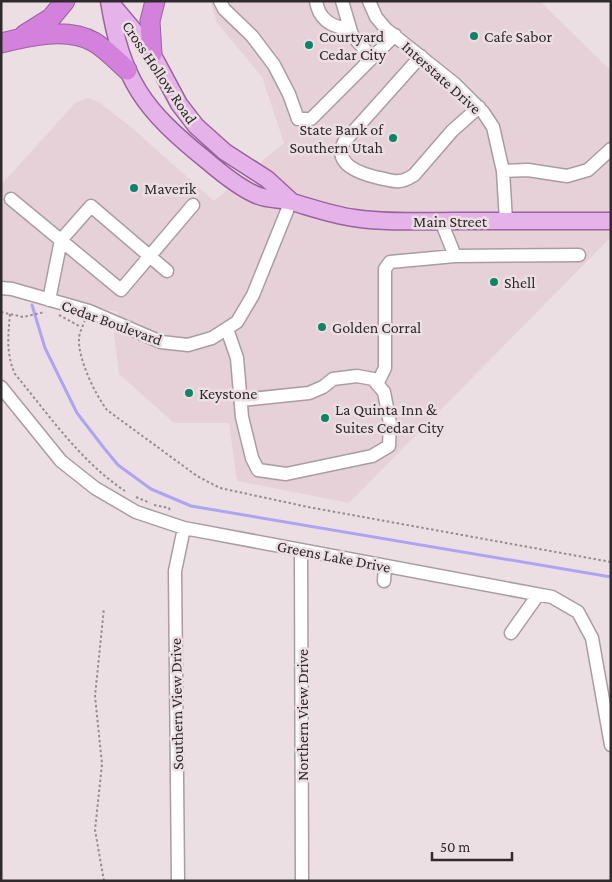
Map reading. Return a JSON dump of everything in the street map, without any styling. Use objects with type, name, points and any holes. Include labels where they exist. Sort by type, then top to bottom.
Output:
[{"type":"highway","points":[[9,41],[51,18],[65,1]]},
{"type":"highway","points":[[152,54],[150,21],[155,1]]},
{"type":"highway","points":[[9,41],[57,34],[71,34],[101,47],[127,70]]},
{"type":"main road","name":"Cross Hollow Road","points":[[109,2],[136,31],[152,54],[179,104],[196,126],[226,152],[267,179],[292,201]]},
{"type":"main road","name":"Cross Hollow Road","points":[[109,2],[116,37],[127,70],[139,93],[156,115],[175,135],[240,185],[259,196],[292,201]]},
{"type":"main road","name":"Main Street","points":[[292,201],[313,209],[354,218],[384,221],[611,221]]},
{"type":"street","points":[[220,1],[224,8],[252,36],[274,65],[289,94],[298,119],[311,119],[395,35]]},
{"type":"street","points":[[316,1],[318,11],[330,25],[349,29]]},
{"type":"street","points":[[342,1],[349,29],[372,58]]},
{"type":"street","name":"Interstate Drive","points":[[368,1],[376,17],[455,84],[484,112],[493,127],[503,171],[506,221]]},
{"type":"street","points":[[421,56],[340,148],[343,159],[353,169],[361,174],[396,181],[407,179],[414,175],[452,131],[479,107]]},
{"type":"street","points":[[503,171],[528,170],[567,176],[588,170],[611,149]]},
{"type":"street","points":[[10,199],[121,290],[193,205]]},
{"type":"street","name":"Cedar Boulevard","points":[[1,288],[12,289],[49,308],[89,311],[160,342],[188,345],[212,338],[236,322],[253,295],[292,201]]},
{"type":"street","points":[[49,308],[61,240],[91,206],[167,272]]},
{"type":"street","points":[[440,221],[455,256]]},
{"type":"street","points":[[377,384],[385,368],[385,269],[390,262],[455,256],[579,255]]},
{"type":"street","points":[[227,329],[237,358],[242,417],[250,450],[258,470],[286,474],[372,456],[389,446],[388,415],[384,392],[373,379],[358,376],[333,379],[323,387],[309,393],[241,400]]},
{"type":"street","name":"Greens Lake Drive","points":[[1,387],[61,461],[95,488],[136,512],[184,528],[552,597],[578,612],[592,638],[606,686],[611,745]]},
{"type":"street","name":"Southern View Drive","points":[[178,881],[175,571],[184,528]]},
{"type":"street","name":"Northern View Drive","points":[[301,550],[302,881]]},
{"type":"street","points":[[384,581],[385,566]]},
{"type":"street","points":[[511,633],[538,595]]},
{"type":"path","points":[[1,312],[23,317],[49,308],[82,327]]},
{"type":"path","points":[[10,314],[7,347],[9,362],[15,374],[78,451],[126,492]]},
{"type":"path","points":[[133,496],[153,505],[169,508],[171,514],[170,523]]},
{"type":"path","points":[[104,608],[95,696],[102,764],[95,830],[104,881]]},
{"type":"shaded area","points":[[210,1],[540,1],[611,71],[611,237],[349,503],[237,481],[229,423],[174,423],[119,374],[114,335],[118,312],[1,286],[1,185],[75,103],[88,98],[99,102],[131,127],[214,201],[284,143],[262,77],[217,23]]},
{"type":"waterway","points":[[32,305],[45,348],[77,413],[118,465],[151,489],[191,506],[611,577]]},
{"type":"place","name":"Cafe Sabor","points":[[474,36]]},
{"type":"place","name":"Courtyard Cedar City","points":[[309,45]]},
{"type":"place","name":"State Bank of Southern Utah","points":[[393,138]]},
{"type":"place","name":"Maverik","points":[[134,188]]},
{"type":"place","name":"Shell","points":[[494,282]]},
{"type":"place","name":"Golden Corral","points":[[322,327]]},
{"type":"place","name":"Keystone","points":[[189,393]]},
{"type":"place","name":"La Quinta Inn & Suites Cedar City","points":[[325,418]]}]
